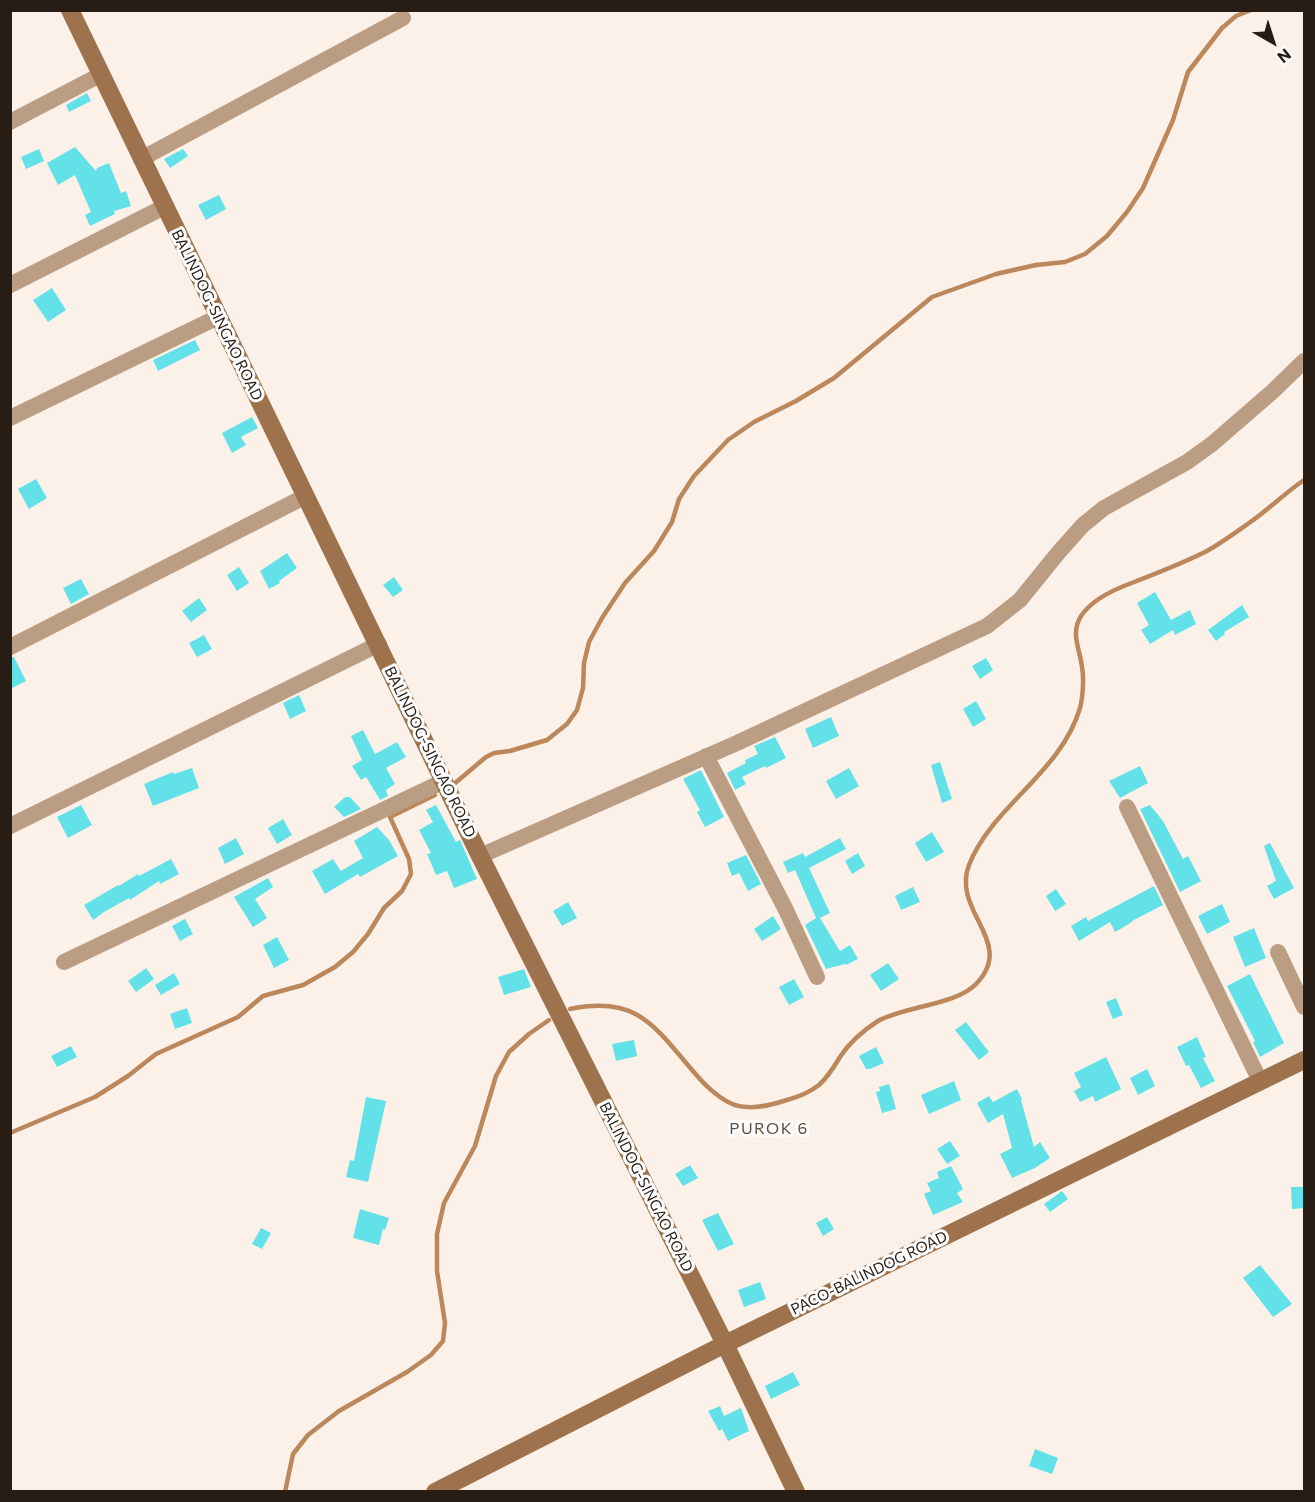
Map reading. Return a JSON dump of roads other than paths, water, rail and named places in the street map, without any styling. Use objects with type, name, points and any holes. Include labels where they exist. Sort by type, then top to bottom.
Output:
[{"type":"street","name":"BALINDOG-SINGAO ROAD","points":[[70,10],[480,856],[725,1344],[796,1491]]},
{"type":"street","points":[[141,159],[403,18]]},
{"type":"street","points":[[10,122],[100,75]]},
{"type":"street","points":[[10,285],[164,207]]},
{"type":"street","points":[[10,418],[218,317]]},
{"type":"street","points":[[480,856],[706,756],[987,626],[1020,600],[1083,525],[1104,508],[1187,462],[1212,444],[1305,361]]},
{"type":"street","points":[[10,647],[306,496]]},
{"type":"street","points":[[10,826],[379,644]]},
{"type":"street","points":[[706,756],[786,910],[817,976]]},
{"type":"street","points":[[64,962],[444,781]]},
{"type":"street","points":[[1127,807],[1260,1081]]},
{"type":"street","points":[[1278,952],[1305,1007]]},
{"type":"street","name":"PACO-BALINDOG ROAD","points":[[435,1491],[725,1344],[1305,1060]]},
{"type":"waterway","points":[[454,784],[486,757],[547,740],[567,724],[577,710],[583,688],[584,663],[589,642],[602,618],[625,583],[654,551],[672,522],[679,499],[694,476],[728,440],[754,422],[796,401],[834,378],[932,297],[996,274],[1036,265],[1065,262],[1085,254],[1107,236],[1143,188],[1173,120],[1188,72],[1222,28],[1236,16],[1251,10]]},
{"type":"waterway","points":[[570,1009],[609,1006],[625,1009],[638,1015],[662,1035],[715,1094],[733,1104],[752,1107],[791,1099],[815,1088],[828,1075],[852,1042],[878,1021],[956,997],[967,991],[976,984],[987,969],[990,954],[987,940],[968,898],[966,882],[969,865],[993,825],[1043,771],[1071,731],[1080,708],[1083,682],[1076,635],[1081,616],[1096,601],[1109,593],[1187,561],[1216,546],[1304,480]]},
{"type":"waterway","points":[[10,1133],[95,1097],[128,1076],[156,1054],[238,1017],[263,996],[303,985],[335,967],[353,952],[368,934],[384,908],[402,891],[411,874],[409,859],[390,817],[435,795]]},
{"type":"waterway","points":[[285,1492],[293,1454],[308,1435],[339,1411],[407,1372],[431,1355],[443,1341],[445,1323],[437,1271],[437,1234],[444,1203],[475,1146],[496,1076],[509,1052],[549,1020]]},
{"type":"district","name":"PUROK 6","points":[[769,1129]]}]
